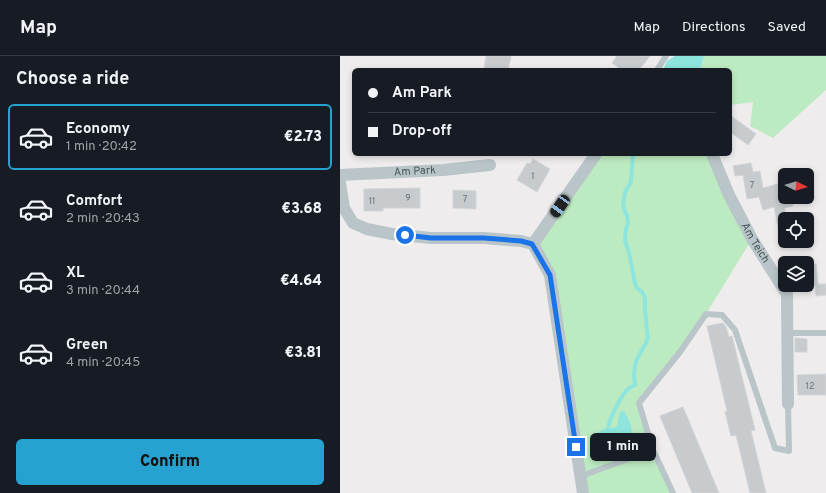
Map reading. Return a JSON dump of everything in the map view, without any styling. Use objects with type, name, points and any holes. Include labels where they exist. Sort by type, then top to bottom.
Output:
[{"type":"street","points":[[532,244],[595,156]]},
{"type":"street","name":"Am Teich","points":[[713,156],[729,195],[752,239],[786,294],[788,404]]},
{"type":"street","name":"Am Park","points":[[340,175],[443,170],[490,165]]},
{"type":"street","points":[[340,183],[344,208],[353,223],[368,229],[392,234],[431,238],[484,238],[521,241],[532,244],[550,275],[583,493]]},
{"type":"lane","points":[[658,68],[666,56]]},
{"type":"lane","points":[[673,493],[654,450],[639,403],[680,352],[706,314],[722,315],[735,330],[775,448],[789,451],[788,404]]},
{"type":"lane","points":[[787,333],[826,333]]},
{"type":"lane","points":[[581,476],[654,450]]},
{"type":"green space","points":[[704,56],[826,56],[826,90],[773,138],[750,126],[753,102],[732,105],[732,68],[701,68]]},
{"type":"green space","points":[[595,156],[713,156],[752,239],[706,314],[639,403],[653,450],[673,493],[583,493],[550,275],[533,244]]},
{"type":"water","points":[[675,56],[704,56],[701,68],[664,68],[667,61]]},
{"type":"water","points":[[624,411],[632,429],[633,449],[617,453],[607,458],[599,456],[593,450],[591,439],[604,429],[617,426],[620,412]]},
{"type":"building","points":[[486,56],[511,56],[508,68],[484,68]]},
{"type":"building","points":[[617,56],[650,56],[641,68],[619,68],[612,63]]},
{"type":"building","points":[[732,116],[756,134],[748,145],[732,133]]},
{"type":"building","points":[[533,159],[550,169],[537,192],[517,180],[527,163],[530,164]]},
{"type":"building","points":[[751,163],[753,172],[760,171],[763,188],[778,184],[778,204],[793,204],[793,206],[785,208],[785,212],[778,212],[778,227],[774,207],[763,210],[759,197],[747,199],[743,175],[735,176],[733,166]]},
{"type":"building","points":[[420,188],[420,208],[383,208],[383,211],[364,211],[364,189]]},
{"type":"building","points":[[453,190],[476,191],[476,209],[453,208]]},
{"type":"building","points":[[814,264],[816,264],[818,284],[826,284],[826,295],[816,296],[814,285]]},
{"type":"building","points":[[723,323],[729,337],[732,336],[755,430],[751,431],[766,493],[750,493],[736,435],[731,436],[725,412],[727,411],[707,326]]},
{"type":"building","points":[[795,338],[807,339],[807,352],[795,352]]},
{"type":"building","points":[[826,374],[826,395],[798,395],[797,375]]},
{"type":"building","points":[[683,407],[719,493],[692,493],[660,416]]},
{"type":"waterway","points":[[608,429],[619,401],[626,391],[635,385],[635,365],[648,337],[645,298],[635,283],[625,240],[628,223],[623,204],[625,192],[631,182],[633,156]]},
{"type":"route","points":[[405,235],[431,238],[484,238],[521,241],[532,244],[550,275],[576,447]]}]
